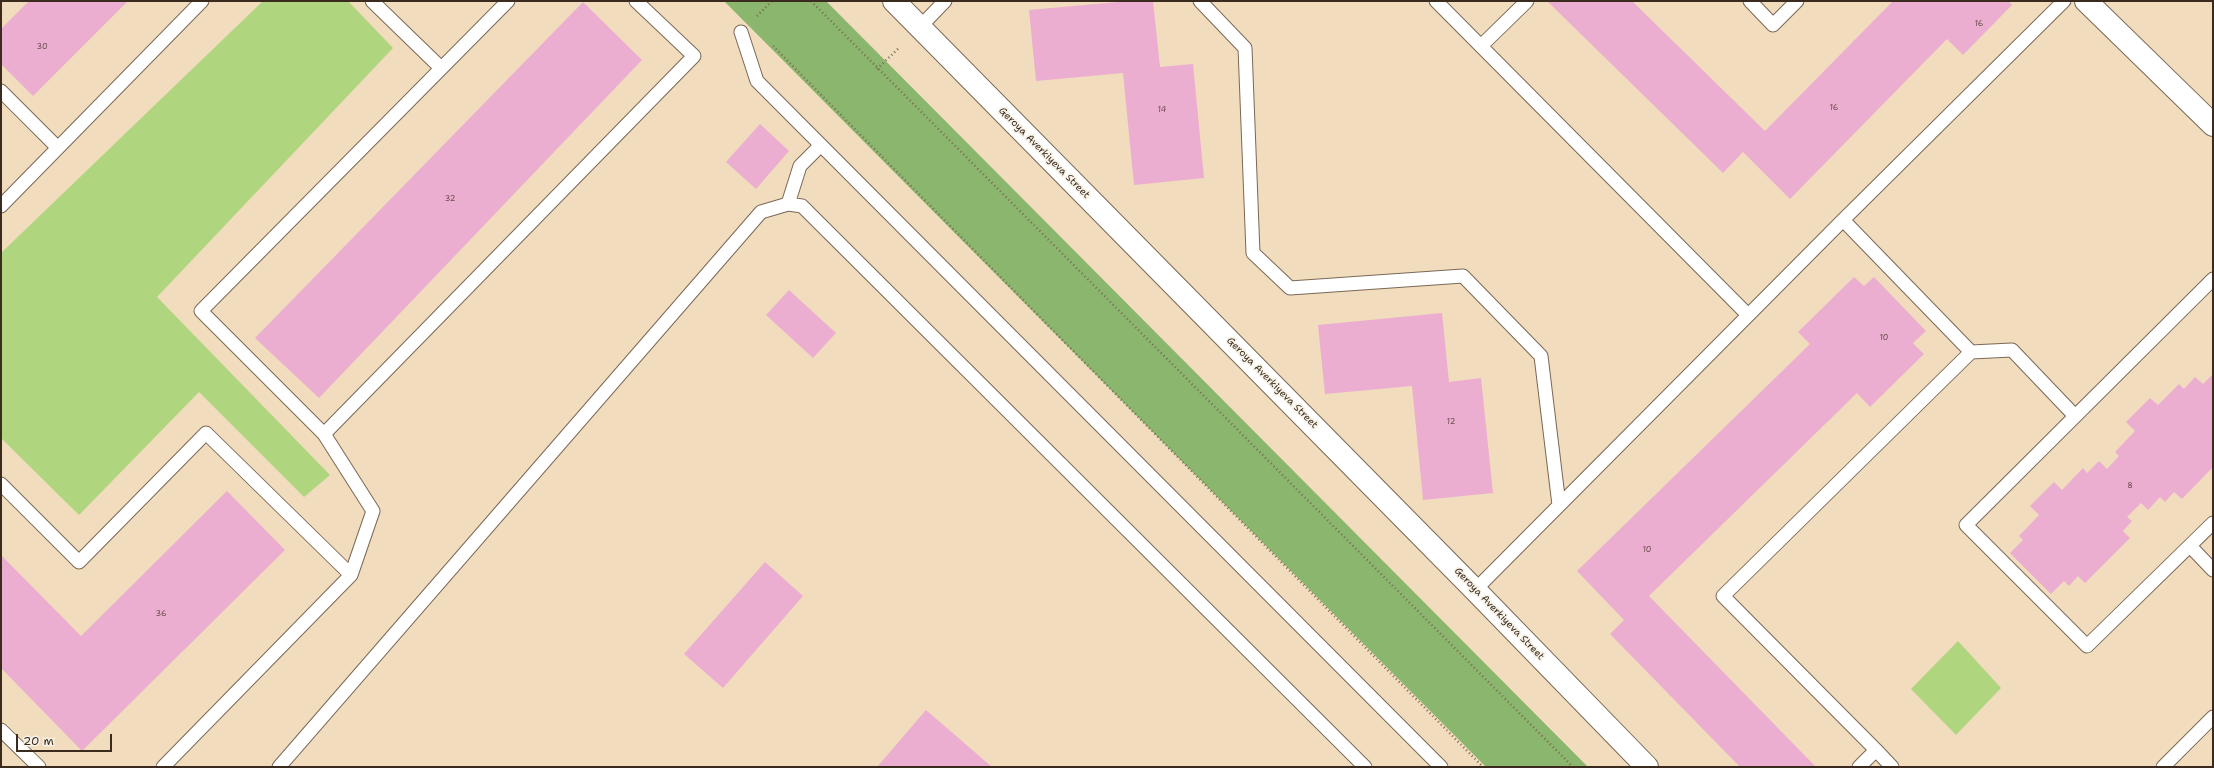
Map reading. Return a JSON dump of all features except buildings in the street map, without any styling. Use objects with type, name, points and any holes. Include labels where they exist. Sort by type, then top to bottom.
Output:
[{"type":"street","name":"Geroya Averkiyeva Street","points":[[894,1],[1475,590],[1647,767]]},
{"type":"street","points":[[2086,1],[2213,125]]},
{"type":"lane","points":[[1,206],[202,1]]},
{"type":"lane","points":[[372,1],[441,68]]},
{"type":"lane","points":[[163,767],[351,575],[373,511],[324,434],[201,311],[508,1]]},
{"type":"lane","points":[[324,434],[694,56],[636,1]]},
{"type":"lane","points":[[920,27],[945,1]]},
{"type":"lane","points":[[1200,1],[1245,48],[1253,253],[1290,288],[1464,276],[1541,356],[1559,505]]},
{"type":"lane","points":[[1436,1],[1748,315]]},
{"type":"lane","points":[[1481,46],[1527,1]]},
{"type":"lane","points":[[1750,1],[1773,25],[1798,1]]},
{"type":"lane","points":[[1475,590],[1748,315],[2064,1]]},
{"type":"lane","points":[[741,32],[757,81],[1441,767]]},
{"type":"lane","points":[[1,91],[58,148]]},
{"type":"lane","points":[[788,204],[800,166],[821,145]]},
{"type":"lane","points":[[279,767],[761,212],[788,204],[802,206],[1365,767]]},
{"type":"lane","points":[[1843,220],[1971,352]]},
{"type":"lane","points":[[2213,279],[1966,524],[2087,646],[2213,523]]},
{"type":"lane","points":[[1892,767],[1723,596],[1971,352],[2012,350],[2075,416]]},
{"type":"lane","points":[[1,484],[79,562],[206,433],[351,575]]},
{"type":"lane","points":[[2190,546],[2213,570]]},
{"type":"lane","points":[[2163,767],[2213,717]]},
{"type":"lane","points":[[1,730],[39,767]]},
{"type":"lane","points":[[1859,767],[1876,750]]},
{"type":"path","points":[[810,1],[1573,767]]},
{"type":"path","points":[[774,46],[1483,767]]},
{"type":"green space","points":[[263,1],[348,1],[393,48],[157,297],[330,475],[304,497],[199,392],[79,515],[1,438],[1,253]]},
{"type":"green space","points":[[724,1],[826,1],[1588,767],[1486,767]]},
{"type":"green space","points":[[1958,641],[2001,688],[1956,735],[1911,689]]}]
